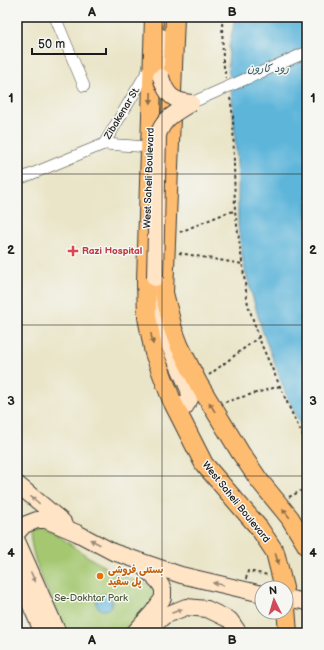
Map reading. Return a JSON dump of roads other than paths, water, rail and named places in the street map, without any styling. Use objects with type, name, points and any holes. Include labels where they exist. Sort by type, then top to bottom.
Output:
[{"type":"main road","name":"West Saheli Boulevard","points":[[154,17],[146,281],[148,317],[154,353],[172,401],[204,464],[259,528],[275,552],[282,580]]},
{"type":"main road","name":"West Saheli Boulevard","points":[[174,17],[170,245],[159,285],[180,347],[211,406],[259,480],[290,518],[307,546]]},
{"type":"main road","points":[[287,620],[288,633]]},
{"type":"street","points":[[55,17],[84,86]]},
{"type":"street","points":[[163,17],[161,77],[164,88],[171,96],[180,102],[191,103]]},
{"type":"street","points":[[172,401],[185,407],[190,399],[189,390],[164,332],[156,305],[159,285],[158,135],[168,118],[191,103],[307,52]]},
{"type":"street","name":"Zibakenar St.","points":[[17,180],[104,144],[152,64]]},
{"type":"street","points":[[104,144],[150,147]]},
{"type":"street","points":[[180,347],[181,374]]},
{"type":"street","points":[[17,484],[76,533]]},
{"type":"street","points":[[17,533],[24,525],[37,520],[46,520],[114,552],[134,559],[181,575],[254,592]]},
{"type":"street","points":[[17,541],[58,633]]},
{"type":"street","points":[[134,559],[159,582],[163,592],[163,598],[153,612],[134,633]]},
{"type":"street","points":[[17,574],[43,633]]},
{"type":"street","points":[[294,600],[307,602]]},
{"type":"street","points":[[146,633],[164,616],[186,607],[207,609],[230,620],[239,633]]},
{"type":"water","name":"رود کارون","points":[[235,17],[307,17],[307,439],[285,392],[262,330],[244,267],[238,226],[238,177],[228,65],[229,47]]},
{"type":"water","points":[[101,594],[107,594],[112,599],[110,608],[107,610],[101,610],[96,605],[96,599]]},
{"type":"place","name":"Razi Hospital","points":[[73,251]]},
{"type":"place","name":"بستنی فروشی پل سفید","points":[[100,576]]},
{"type":"park label","name":"Se-Dokhtar Park","points":[[91,598]]}]
